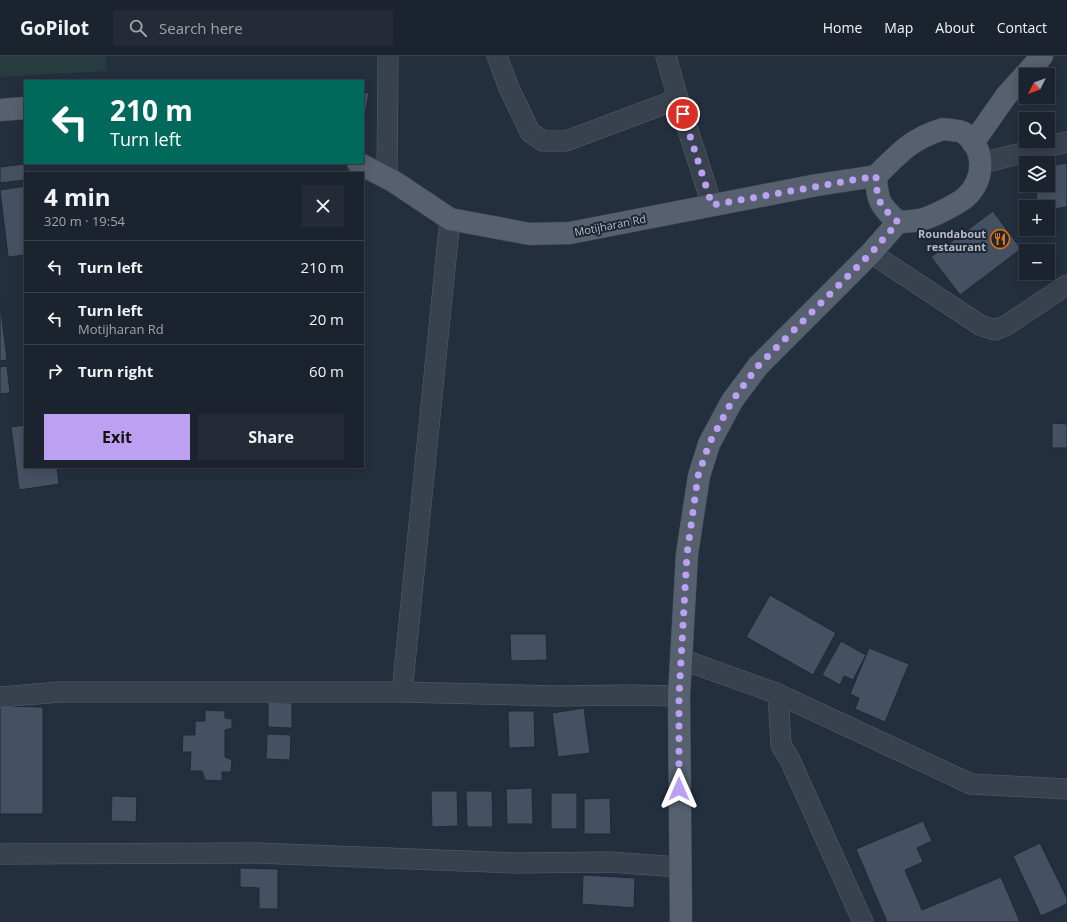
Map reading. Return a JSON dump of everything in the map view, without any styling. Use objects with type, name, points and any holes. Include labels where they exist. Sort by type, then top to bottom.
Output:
[{"type":"main road","points":[[977,153],[1006,96],[1042,56]]},
{"type":"main road","points":[[0,110],[24,108]]},
{"type":"main road","points":[[681,922],[679,867],[679,696],[687,554],[698,476],[709,444],[732,401],[758,366],[871,253],[898,222],[921,220],[966,197],[980,177],[977,153],[963,132],[943,129],[925,135],[908,144],[876,176],[877,193],[882,207],[898,222]]},
{"type":"main road","name":"Motijharan Rd","points":[[360,164],[387,178],[450,219],[530,234],[570,233],[712,205],[876,176]]},
{"type":"street","points":[[387,178],[388,56]]},
{"type":"street","points":[[497,56],[509,88],[530,132],[543,141],[566,141],[678,99]]},
{"type":"street","points":[[666,56],[678,99],[712,205]]},
{"type":"street","points":[[977,153],[1067,142]]},
{"type":"street","points":[[402,692],[450,219]]},
{"type":"street","points":[[871,253],[980,326],[995,330],[1007,325],[1067,285]]},
{"type":"street","points":[[681,659],[778,694],[971,784],[1067,789]]},
{"type":"street","points":[[0,697],[60,692],[402,692],[554,696],[679,696]]},
{"type":"street","points":[[778,694],[781,745],[790,760],[863,922]]},
{"type":"street","points":[[0,854],[257,853],[514,863],[609,862],[679,867]]},
{"type":"green space","points":[[0,56],[106,56],[107,71],[0,77]]},
{"type":"building","points":[[364,92],[369,93],[364,120]]},
{"type":"building","points":[[1067,163],[1067,207],[1055,209],[1055,200],[1037,200],[1036,192],[1055,192],[1055,165]]},
{"type":"building","points":[[24,164],[24,180],[0,183],[0,167]]},
{"type":"building","points":[[24,186],[24,255],[8,257],[0,190]]},
{"type":"building","points":[[993,211],[1019,246],[1019,251],[960,295],[931,257]]},
{"type":"building","points":[[0,302],[7,360],[0,361]]},
{"type":"building","points":[[7,366],[10,393],[0,394],[0,367]]},
{"type":"building","points":[[1052,423],[1067,424],[1067,448],[1052,448]]},
{"type":"building","points":[[24,425],[24,468],[57,468],[59,484],[19,490],[11,427]]},
{"type":"building","points":[[770,595],[836,633],[813,675],[746,637]]},
{"type":"building","points":[[510,634],[546,634],[547,660],[511,661]]},
{"type":"building","points":[[841,641],[866,655],[853,680],[844,676],[840,685],[822,675]]},
{"type":"building","points":[[869,648],[909,664],[885,722],[855,709],[859,698],[850,694]]},
{"type":"building","points":[[268,702],[292,703],[292,728],[268,727]]},
{"type":"building","points":[[0,706],[43,707],[43,814],[0,814]]},
{"type":"building","points":[[584,708],[590,753],[558,757],[552,713]]},
{"type":"building","points":[[205,710],[225,711],[225,718],[232,719],[232,728],[225,730],[225,757],[232,760],[231,772],[222,772],[222,781],[205,780],[202,771],[190,771],[191,752],[182,752],[183,735],[195,735],[195,721],[205,721]]},
{"type":"building","points":[[508,711],[534,711],[535,747],[509,748]]},
{"type":"building","points":[[267,734],[291,735],[290,760],[266,759]]},
{"type":"building","points":[[532,788],[533,824],[507,824],[506,789]]},
{"type":"building","points":[[431,791],[457,791],[458,826],[432,827]]},
{"type":"building","points":[[466,791],[492,791],[493,827],[467,827]]},
{"type":"building","points":[[551,793],[577,793],[577,829],[551,829]]},
{"type":"building","points":[[112,796],[137,797],[136,822],[111,821]]},
{"type":"building","points":[[610,798],[611,834],[584,834],[584,799]]},
{"type":"building","points":[[923,821],[932,841],[917,848],[923,862],[905,870],[922,910],[1001,877],[1020,922],[887,922],[856,849]]},
{"type":"building","points":[[1040,843],[1067,898],[1067,904],[1041,916],[1013,856]]},
{"type":"building","points":[[240,868],[278,869],[278,909],[259,909],[259,888],[240,887]]},
{"type":"building","points":[[583,875],[635,878],[634,908],[582,904]]},
{"type":"place","name":"Roundabout restaurant","points":[[1000,239]]},
{"type":"route","points":[[679,789],[679,696],[687,554],[698,476],[709,444],[732,401],[758,366],[871,253],[898,222],[882,207],[877,193],[876,176],[817,185],[712,205],[683,114]]}]
